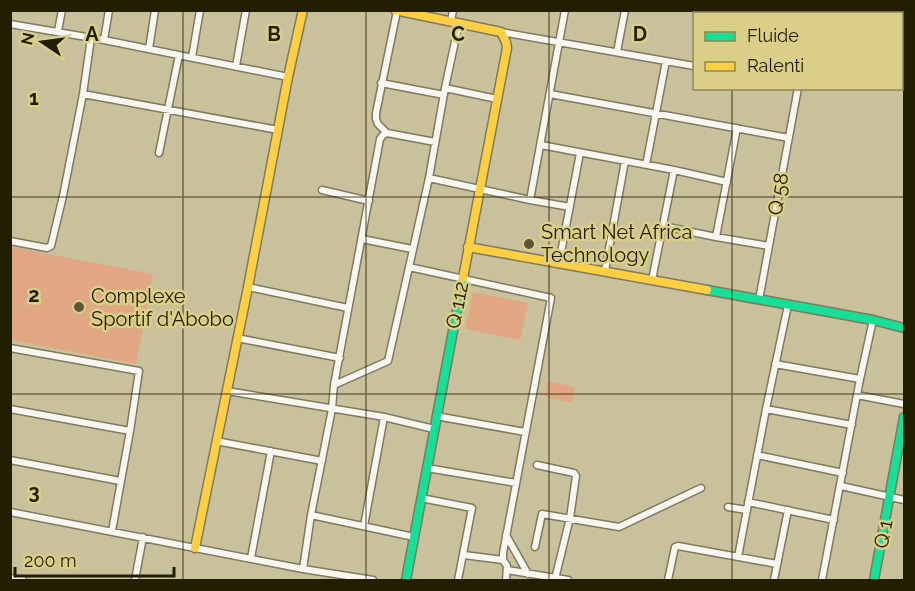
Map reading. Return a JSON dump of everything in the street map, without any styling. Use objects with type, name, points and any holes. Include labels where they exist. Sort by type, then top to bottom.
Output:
[{"type":"street","points":[[58,31],[62,10]]},
{"type":"street","points":[[104,40],[109,10]]},
{"type":"street","points":[[149,49],[155,10]]},
{"type":"street","points":[[192,57],[200,10]]},
{"type":"street","points":[[236,66],[246,10]]},
{"type":"street","points":[[195,548],[303,10]]},
{"type":"street","points":[[334,385],[388,361],[429,178],[455,22],[453,10]]},
{"type":"street","points":[[530,200],[565,10]]},
{"type":"street","points":[[617,52],[625,10]]},
{"type":"street","points":[[435,142],[387,133],[376,119],[396,11],[693,66]]},
{"type":"street","points":[[10,24],[58,31],[288,77]]},
{"type":"street","name":"Q 112","points":[[406,580],[507,48],[501,32]]},
{"type":"street","points":[[10,241],[50,247],[63,196],[92,38]]},
{"type":"street","points":[[159,153],[179,55]]},
{"type":"street","points":[[646,165],[666,61]]},
{"type":"street","points":[[381,83],[497,99]]},
{"type":"street","name":"Q 58","points":[[759,300],[798,90]]},
{"type":"street","points":[[82,94],[278,130]]},
{"type":"street","points":[[550,94],[789,138]]},
{"type":"street","points":[[716,237],[737,128]]},
{"type":"street","points":[[303,569],[332,409],[334,385],[380,139],[387,133]]},
{"type":"street","points":[[541,145],[727,182]]},
{"type":"street","points":[[559,263],[580,153]]},
{"type":"street","points":[[605,271],[625,161]]},
{"type":"street","points":[[652,280],[674,170]]},
{"type":"street","points":[[429,178],[570,207]]},
{"type":"street","points":[[322,190],[369,201]]},
{"type":"street","points":[[663,226],[769,246]]},
{"type":"street","points":[[362,239],[412,249]]},
{"type":"street","points":[[468,247],[873,320],[904,328]]},
{"type":"street","points":[[409,267],[551,298],[502,554],[506,563],[506,580]]},
{"type":"street","points":[[248,287],[348,308]]},
{"type":"street","points":[[738,557],[788,305]]},
{"type":"street","points":[[822,580],[873,320]]},
{"type":"street","points":[[237,338],[340,358]]},
{"type":"street","points":[[10,348],[137,370],[139,373],[112,531]]},
{"type":"street","points":[[775,364],[860,379]]},
{"type":"street","points":[[227,392],[384,417],[434,429]]},
{"type":"street","points":[[857,395],[904,404]]},
{"type":"street","points":[[10,409],[130,431]]},
{"type":"street","points":[[766,409],[852,425]]},
{"type":"street","points":[[436,416],[525,432]]},
{"type":"street","points":[[364,526],[384,417]]},
{"type":"street","name":"Q 1","points":[[874,580],[904,417]]},
{"type":"street","points":[[216,441],[322,460]]},
{"type":"street","points":[[251,558],[271,451]]},
{"type":"street","points":[[757,455],[843,473]]},
{"type":"street","points":[[10,460],[120,481]]},
{"type":"street","points":[[537,465],[574,473],[576,476],[570,518],[555,579]]},
{"type":"street","points":[[427,468],[516,483]]},
{"type":"street","points":[[841,486],[904,500]]},
{"type":"street","points":[[535,547],[542,514],[619,527],[701,488]]},
{"type":"street","points":[[421,498],[472,508],[458,580]]},
{"type":"street","points":[[748,502],[834,520]]},
{"type":"street","points":[[728,507],[747,510]]},
{"type":"street","points":[[774,580],[788,510]]},
{"type":"street","points":[[10,512],[303,569],[373,580]]},
{"type":"street","points":[[311,515],[414,537]]},
{"type":"street","points":[[506,535],[528,574]]},
{"type":"street","points":[[135,580],[143,537]]},
{"type":"street","points":[[668,580],[675,547],[678,546],[777,564]]},
{"type":"street","points":[[464,555],[503,560]]},
{"type":"street","points":[[507,570],[568,580]]},
{"type":"street","points":[[10,578],[22,580]]},
{"type":"shaded area","name":"Complexe Sportif d'Abobo","points":[[11,247],[153,274],[136,364],[11,340]]},
{"type":"shaded area","points":[[473,292],[528,303],[520,340],[465,329]]},
{"type":"shaded area","points":[[548,381],[575,387],[572,403],[545,397]]},
{"type":"traffic: fast","points":[[406,580],[463,278]]},
{"type":"traffic: fast","points":[[707,290],[873,320],[904,328]]},
{"type":"traffic: fast","points":[[874,580],[904,417]]},
{"type":"traffic: slow","points":[[195,548],[303,10]]},
{"type":"traffic: slow","points":[[395,10],[501,32],[506,42],[507,48],[463,278]]},
{"type":"traffic: slow","points":[[468,247],[707,290]]},
{"type":"place","name":"Smart Net Africa Technology","points":[[529,244]]},
{"type":"place","name":"Complexe Sportif d'Abobo","points":[[79,307]]}]
